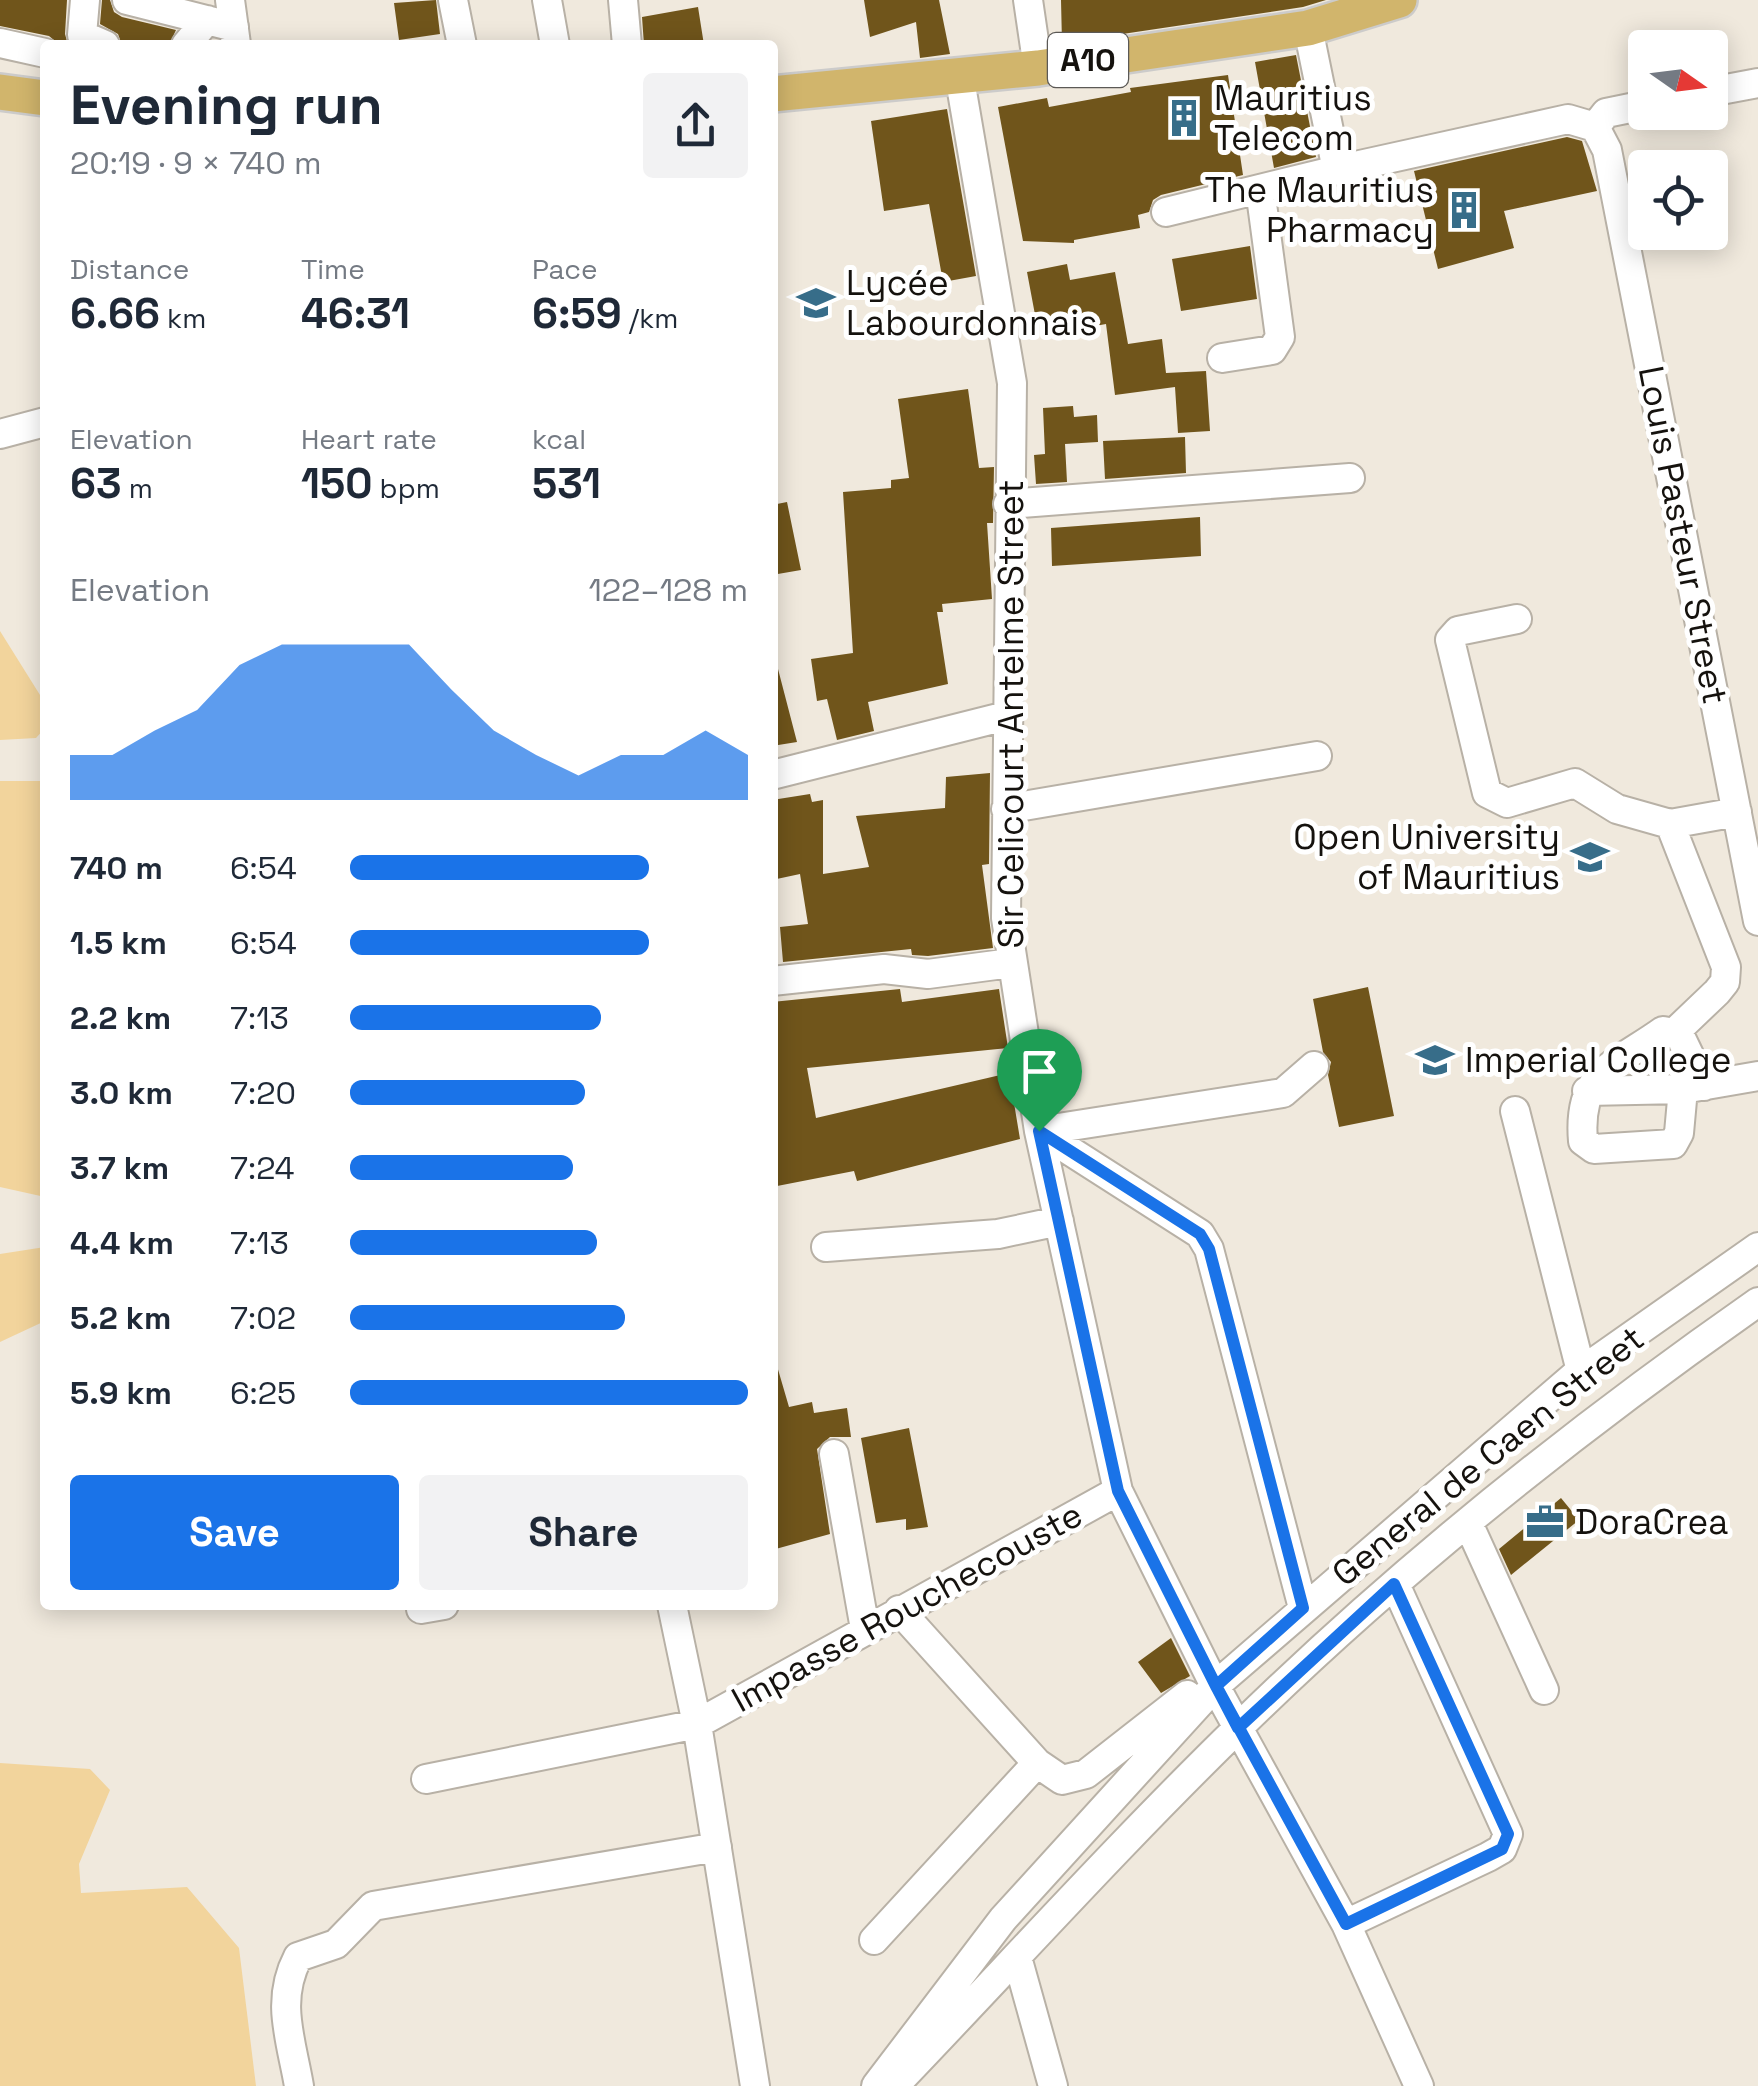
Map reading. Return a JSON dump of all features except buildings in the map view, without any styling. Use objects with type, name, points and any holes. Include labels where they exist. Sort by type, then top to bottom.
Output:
[{"type":"main road","name":"A10","points":[[778,93],[1038,68],[1308,28],[1398,0]]},
{"type":"main road","points":[[0,92],[40,97]]},
{"type":"street","points":[[85,0],[82,35],[89,40]]},
{"type":"street","points":[[128,0],[212,18]]},
{"type":"street","points":[[453,0],[461,40]]},
{"type":"street","points":[[548,0],[554,40]]},
{"type":"street","points":[[623,0],[627,40]]},
{"type":"street","points":[[1028,0],[1038,68]]},
{"type":"street","points":[[191,40],[212,18]]},
{"type":"street","points":[[1308,28],[1337,170]]},
{"type":"street","points":[[0,43],[40,52]]},
{"type":"street","name":"Sir Celicourt Antelme Street","points":[[959,74],[1012,383],[1006,918],[1039,1131],[1118,1491],[1238,1728],[1346,1924],[1419,2086]]},
{"type":"street","points":[[1728,88],[1758,82]]},
{"type":"street","points":[[1166,212],[1568,119],[1601,139],[1606,113],[1628,108]]},
{"type":"street","name":"Louis Pasteur Street","points":[[1601,139],[1758,921]]},
{"type":"street","points":[[1222,358],[1272,350],[1280,338],[1260,189]]},
{"type":"street","points":[[0,434],[40,423]]},
{"type":"street","points":[[1008,504],[1350,478]]},
{"type":"street","points":[[1517,620],[1458,631],[1450,640],[1487,793],[1507,803],[1575,783],[1617,809],[1670,824],[1737,812]]},
{"type":"street","points":[[778,773],[1006,716]]},
{"type":"street","points":[[1006,809],[1317,756]]},
{"type":"street","points":[[1670,824],[1726,968],[1725,982],[1674,1033]]},
{"type":"street","points":[[778,980],[884,969],[928,974],[1012,963]]},
{"type":"street","points":[[1664,1031],[1681,1038],[1693,1087],[1673,1144],[1594,1149],[1583,1141],[1581,1112],[1587,1090],[1596,1078],[1664,1031]]},
{"type":"street","points":[[1039,1131],[1283,1093],[1314,1066]]},
{"type":"street","points":[[1587,1090],[1693,1087],[1758,1076]]},
{"type":"street","points":[[1515,1111],[1581,1371]]},
{"type":"street","points":[[1039,1131],[1200,1234],[1209,1249],[1303,1608]]},
{"type":"street","points":[[826,1247],[998,1234],[1059,1222]]},
{"type":"street","name":"General de Caen Street","points":[[876,2086],[1003,1919],[1213,1680],[1581,1371],[1758,1247]]},
{"type":"street","name":"General de Caen Street","points":[[894,2086],[1238,1728],[1394,1584],[1625,1396],[1758,1302]]},
{"type":"street","points":[[834,1454],[865,1629]]},
{"type":"street","name":"Impasse Rouchecouste","points":[[426,1779],[697,1724],[1118,1491]]},
{"type":"street","points":[[1468,1524],[1544,1690]]},
{"type":"street","points":[[1346,1924],[1488,1857],[1502,1849],[1508,1834],[1394,1584]]},
{"type":"street","points":[[673,1610],[697,1724],[755,2086]]},
{"type":"street","points":[[899,1610],[1037,1763],[1062,1780],[1086,1774],[1213,1680]]},
{"type":"street","points":[[874,1940],[1037,1763]]},
{"type":"street","points":[[300,2086],[284,1996],[286,1980],[298,1956],[336,1944],[374,1906],[717,1847]]},
{"type":"street","points":[[1017,1957],[1053,2086]]},
{"type":"shaded area","points":[[0,631],[40,695],[40,734],[36,738],[0,740]]},
{"type":"shaded area","points":[[0,781],[40,781],[40,1196],[0,1187]]},
{"type":"shaded area","points":[[40,1248],[40,1323],[0,1342],[0,1254]]},
{"type":"shaded area","points":[[0,1763],[90,1769],[110,1790],[79,1864],[81,1893],[187,1887],[239,1948],[256,2086],[0,2086]]},
{"type":"place","name":"Mauritius Telecom","points":[[1184,118]]},
{"type":"place","name":"The Mauritius Pharmacy","points":[[1464,210]]},
{"type":"place","name":"Lycée Labourdonnais","points":[[816,303]]},
{"type":"place","name":"Open University of Mauritius","points":[[1590,857]]},
{"type":"place","name":"Imperial College","points":[[1435,1060]]},
{"type":"place","name":"DoraCrea","points":[[1545,1522]]},
{"type":"route","points":[[1039,1131],[1118,1491],[1216,1686],[1346,1924],[1502,1849],[1508,1834],[1394,1584],[1238,1728],[1216,1686],[1303,1608],[1209,1249],[1200,1234],[1039,1131]]}]
